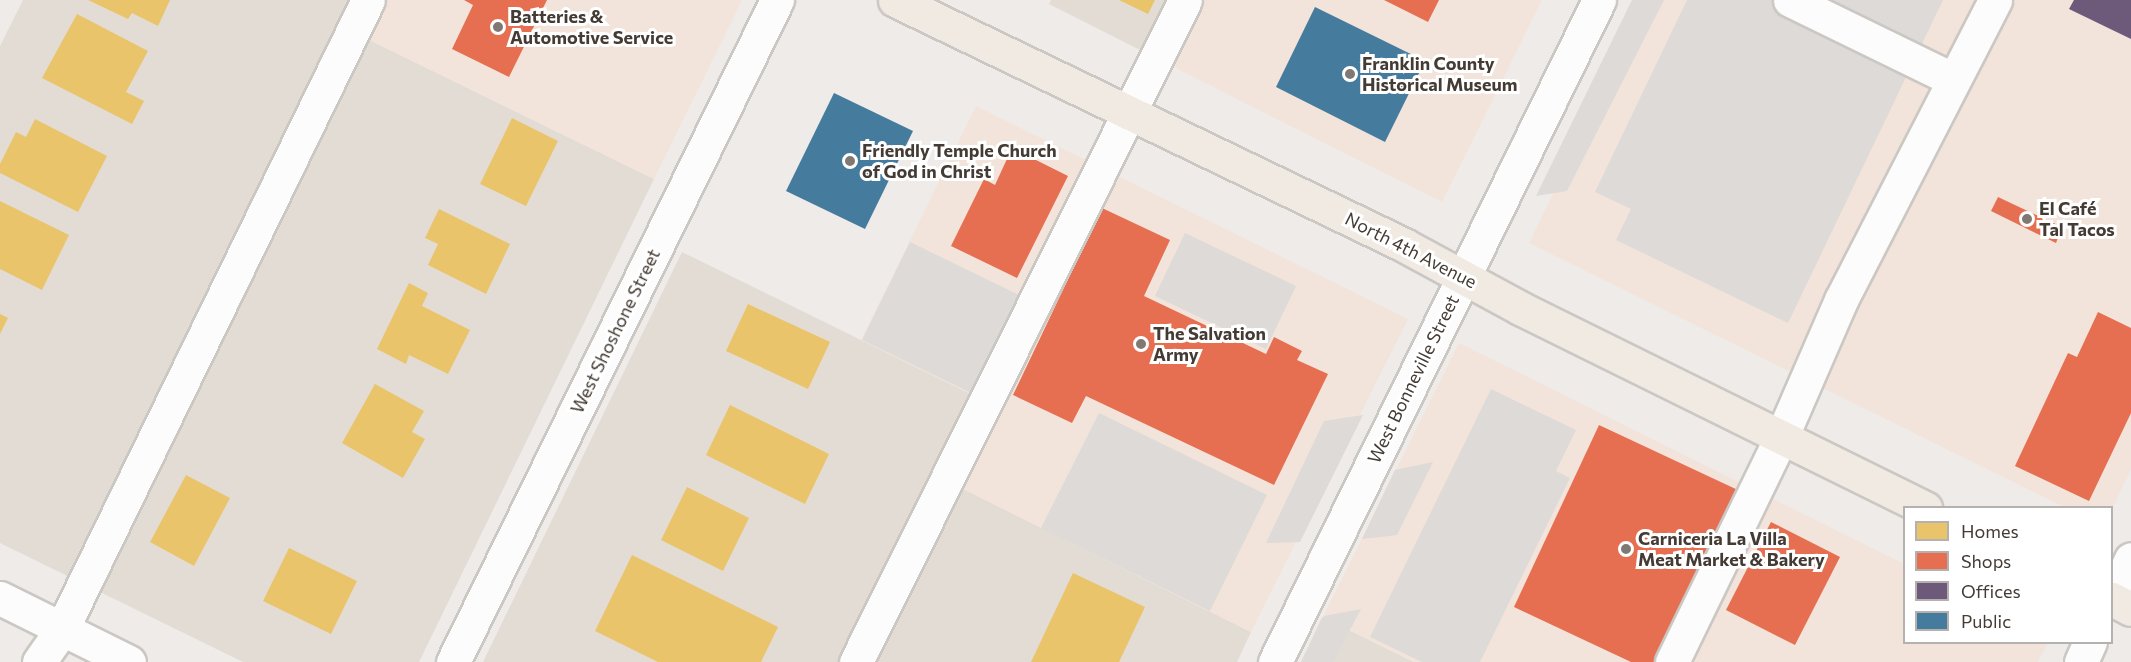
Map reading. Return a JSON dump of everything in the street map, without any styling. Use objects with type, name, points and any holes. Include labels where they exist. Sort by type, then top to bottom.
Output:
[{"type":"main road","name":"North 4th Avenue","points":[[895,0],[1129,111],[1464,275],[1520,308],[1922,506]]},
{"type":"main road","points":[[2113,600],[2131,609]]},
{"type":"street","points":[[39,662],[62,629],[368,0]]},
{"type":"street","name":"West Shoshone Street","points":[[453,662],[777,0]]},
{"type":"street","points":[[856,662],[1185,0]]},
{"type":"street","name":"West Bonneville Street","points":[[1275,662],[1599,0]]},
{"type":"street","points":[[1790,0],[1954,80]]},
{"type":"street","points":[[1672,662],[1781,438],[1841,300],[1995,0]]},
{"type":"street","points":[[2113,597],[2131,559]]},
{"type":"street","points":[[0,598],[129,662]]},
{"type":"street","points":[[2081,662],[2089,644]]},
{"type":"shaded area","points":[[23,0],[368,0],[353,32],[654,179],[419,662],[243,662],[0,543],[0,46]]},
{"type":"shaded area","points":[[368,0],[742,0],[654,179],[353,32]]},
{"type":"shaded area","points":[[1051,0],[1180,0],[1152,56],[1049,4]]},
{"type":"shaded area","points":[[1180,0],[1542,0],[1442,202],[1152,56]]},
{"type":"shaded area","points":[[1632,0],[1664,0],[1567,191],[1536,196]]},
{"type":"shaded area","points":[[1649,0],[2131,0],[2131,469],[2113,507],[2062,506],[1529,243]]},
{"type":"shaded area","points":[[1687,0],[1943,0],[1788,323],[1616,240],[1631,209],[1595,192]]},
{"type":"shaded area","points":[[976,106],[1408,319],[1251,632],[945,480],[985,401],[861,340]]},
{"type":"shaded area","points":[[1185,233],[1296,286],[1266,349],[1155,296]]},
{"type":"shaded area","points":[[910,242],[1021,296],[973,394],[862,340]]},
{"type":"shaded area","points":[[682,252],[985,401],[945,480],[1251,632],[1237,662],[483,662]]},
{"type":"shaded area","points":[[1459,343],[1903,564],[1903,644],[2047,644],[2038,662],[1414,662],[1323,617]]},
{"type":"shaded area","points":[[1491,389],[1576,430],[1556,471],[1570,478],[1480,662],[1422,662],[1370,637]]},
{"type":"shaded area","points":[[1099,413],[1267,495],[1210,611],[1041,528]]},
{"type":"shaded area","points":[[1363,415],[1300,542],[1266,543],[1324,421]]},
{"type":"shaded area","points":[[1433,462],[1397,535],[1362,539],[1395,470]]},
{"type":"shaded area","points":[[1361,609],[1333,662],[1301,662],[1324,616]]},
{"type":"shaded area","points":[[1322,617],[1414,662],[1301,662]]},
{"type":"building: Homes","points":[[88,0],[170,0],[158,26],[132,13],[128,19]]},
{"type":"building: Homes","points":[[1119,0],[1155,0],[1148,14]]},
{"type":"building: Homes","points":[[77,14],[148,51],[126,92],[144,101],[132,124],[42,78]]},
{"type":"building: Homes","points":[[512,118],[558,141],[526,206],[480,184]]},
{"type":"building: Homes","points":[[35,119],[107,156],[78,212],[0,173],[0,164],[16,132],[26,137]]},
{"type":"building: Homes","points":[[0,201],[69,235],[42,290],[0,269]]},
{"type":"building: Homes","points":[[439,209],[510,244],[486,294],[428,265],[438,244],[425,238]]},
{"type":"building: Homes","points":[[409,283],[428,293],[422,306],[470,330],[448,374],[409,355],[406,364],[377,349]]},
{"type":"building: Homes","points":[[748,304],[830,342],[808,389],[726,351]]},
{"type":"building: Homes","points":[[0,314],[8,318],[0,334]]},
{"type":"building: Homes","points":[[375,384],[424,411],[412,432],[425,439],[403,478],[342,443]]},
{"type":"building: Homes","points":[[730,405],[829,454],[805,504],[706,455]]},
{"type":"building: Homes","points":[[186,475],[230,498],[194,566],[150,542]]},
{"type":"building: Homes","points":[[687,487],[749,518],[723,571],[661,540]]},
{"type":"building: Homes","points":[[289,548],[357,581],[331,634],[263,601]]},
{"type":"building: Homes","points":[[632,555],[778,627],[761,662],[658,662],[595,631]]},
{"type":"building: Homes","points":[[1073,573],[1145,607],[1119,662],[1031,662]]},
{"type":"building: Shops","name":"Batteries & Automotive Service","points":[[464,0],[547,0],[509,77],[452,49],[473,5]]},
{"type":"building: Shops","points":[[1384,0],[1439,0],[1428,22]]},
{"type":"building: Shops","points":[[1012,148],[1068,176],[1017,278],[951,246],[984,179],[995,185]]},
{"type":"building: Shops","name":"El Café Tal Tacos","points":[[1998,197],[2062,227],[2056,243],[1991,211]]},
{"type":"building: Shops","name":"The Salvation Army","points":[[1102,208],[1170,240],[1144,296],[1266,354],[1274,337],[1302,351],[1297,360],[1328,374],[1274,485],[1086,396],[1072,423],[1013,395]]},
{"type":"building: Shops","points":[[2098,312],[2131,328],[2131,413],[2089,501],[2015,466],[2068,353],[2077,357]]},
{"type":"building: Shops","name":"Carniceria La Villa Meat Market & Bakery","points":[[1599,425],[1740,491],[1658,662],[1631,662],[1514,607]]},
{"type":"building: Shops","points":[[1771,522],[1840,557],[1795,645],[1726,610]]},
{"type":"building: Offices","points":[[2074,0],[2131,0],[2131,39],[2069,9]]},
{"type":"building: Public","name":"Franklin County Historical Museum","points":[[1315,7],[1425,61],[1385,142],[1276,87]]},
{"type":"building: Public","name":"Friendly Temple Church of God in Christ","points":[[834,93],[913,131],[865,229],[786,191]]},
{"type":"place","name":"Batteries & Automotive Service","points":[[498,27]]},
{"type":"place","name":"Franklin County Historical Museum","points":[[1350,74]]},
{"type":"place","name":"Friendly Temple Church of God in Christ","points":[[850,161]]},
{"type":"place","name":"El Café Tal Tacos","points":[[2027,219]]},
{"type":"place","name":"The Salvation Army","points":[[1141,344]]},
{"type":"place","name":"Carniceria La Villa Meat Market & Bakery","points":[[1626,549]]}]
